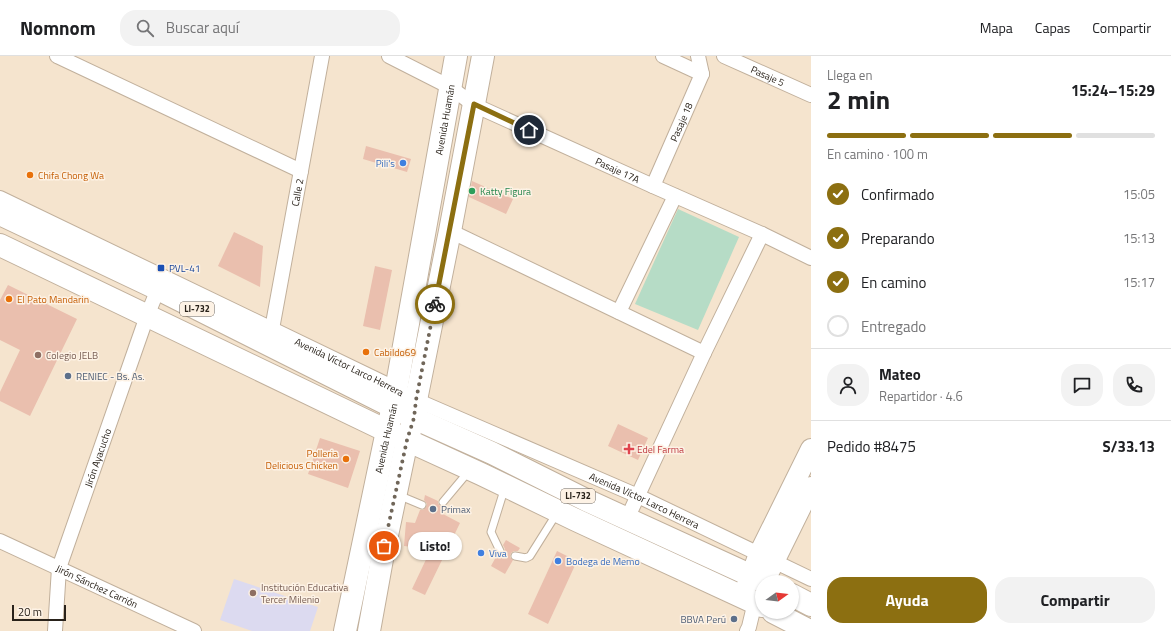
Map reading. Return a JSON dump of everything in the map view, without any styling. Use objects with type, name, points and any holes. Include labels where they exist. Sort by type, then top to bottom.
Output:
[{"type":"main road","name":"Avenida Huamán","points":[[345,631],[360,554],[395,398],[456,56]]},
{"type":"main road","points":[[369,631],[382,559],[415,409],[483,56]]},
{"type":"main road","name":"Avenida Víctor Larco Herrera","points":[[0,214],[158,289],[395,398],[492,454],[627,519],[755,589]]},
{"type":"main road","name":"Avenida Víctor Larco Herrera","points":[[0,245],[567,516],[755,590]]},
{"type":"main road","points":[[476,472],[492,454]]},
{"type":"main road","points":[[567,516],[586,500]]},
{"type":"main road","points":[[360,554],[382,559]]},
{"type":"main road","points":[[799,598],[811,604]]},
{"type":"main road","name":"Avenida Víctor Larco Herrera","points":[[795,619],[810,631]]},
{"type":"street","points":[[57,56],[301,171]]},
{"type":"street","name":"Calle 2","points":[[272,329],[322,56]]},
{"type":"street","name":"Pasaje 17A","points":[[389,56],[450,87],[474,104],[762,234],[811,258]]},
{"type":"street","points":[[663,56],[702,74]]},
{"type":"street","points":[[698,56],[702,74]]},
{"type":"street","name":"Pasaje 5","points":[[724,56],[811,95]]},
{"type":"street","name":"Pasaje 18","points":[[653,186],[702,74]]},
{"type":"street","points":[[619,312],[675,196]]},
{"type":"street","name":"Avenida Víctor Larco Herrera","points":[[0,198],[272,329],[395,398]]},
{"type":"street","points":[[450,231],[704,353]]},
{"type":"street","points":[[627,519],[704,353],[762,234]]},
{"type":"street","name":"Jirón Ayacucho","points":[[55,631],[59,568],[146,316],[158,289]]},
{"type":"street","name":"Avenida Víctor Larco Herrera","points":[[415,409],[638,496],[811,579]]},
{"type":"street","points":[[763,575],[767,557],[811,449]]},
{"type":"street","points":[[767,557],[811,487]]},
{"type":"street","name":"Jirón Sánchez Carrión","points":[[0,541],[194,631]]},
{"type":"street","points":[[747,631],[755,607]]},
{"type":"lane","points":[[443,502],[476,472]]},
{"type":"lane","points":[[500,550],[491,532],[506,486]]},
{"type":"lane","points":[[396,494],[422,505]]},
{"type":"lane","points":[[515,556],[526,558],[530,556],[567,516]]},
{"type":"shaded area","name":"Institución Educativa Tercer Milenio","points":[[234,579],[318,607],[310,631],[252,631],[220,620]]},
{"type":"green space","points":[[678,209],[739,237],[698,330],[635,304]]},
{"type":"building","points":[[366,146],[411,159],[407,172],[363,159]]},
{"type":"building","points":[[472,181],[513,199],[506,214],[469,197]]},
{"type":"building","points":[[234,232],[263,246],[260,287],[218,266]]},
{"type":"building","points":[[375,266],[392,270],[380,330],[363,326]]},
{"type":"building","name":"Colegio JELB","points":[[8,285],[77,319],[30,416],[0,401],[0,392],[20,350],[0,340],[0,300]]},
{"type":"building","points":[[618,424],[648,438],[638,460],[608,446]]},
{"type":"building","points":[[320,438],[360,451],[348,488],[308,474]]},
{"type":"building","points":[[425,495],[438,501],[440,506],[444,507],[447,505],[443,514],[460,523],[425,595],[412,589],[431,549],[404,546],[406,522],[415,523],[420,510],[423,510],[426,507],[427,504],[424,500]]},
{"type":"building","points":[[506,540],[520,548],[518,551],[511,553],[510,557],[513,560],[505,574],[491,566],[497,555],[502,556],[504,553],[505,549],[503,545]]},
{"type":"building","points":[[557,551],[577,561],[548,624],[528,614]]},
{"type":"way so far","points":[[384,546],[407,440],[414,418],[416,400],[435,304]]},
{"type":"place","name":"Pili's","points":[[403,163]]},
{"type":"place","name":"Chifa Chong Wa","points":[[30,175]]},
{"type":"place","name":"Katty Figura","points":[[472,191]]},
{"type":"place","name":"PVL-41","points":[[161,268]]},
{"type":"place","name":"El Pato Mandarin","points":[[9,299]]},
{"type":"place","name":"Cabildo69","points":[[366,352]]},
{"type":"place","name":"Colegio JELB","points":[[38,355]]},
{"type":"place","name":"RENIEC - Bs. As.","points":[[68,376]]},
{"type":"place","name":"Edel Farma","points":[[629,449]]},
{"type":"place","name":"Polleria Delicious Chicken","points":[[346,459]]},
{"type":"place","name":"Primax","points":[[433,509]]},
{"type":"place","name":"Listo!","points":[[384,546]]},
{"type":"place","name":"Viva","points":[[481,553]]},
{"type":"place","name":"Bodega de Memo","points":[[558,561]]},
{"type":"place","name":"Institución Educativa Tercer Milenio","points":[[253,593]]},
{"type":"place","name":"BBVA Perú","points":[[734,619]]},
{"type":"route","points":[[435,304],[474,104],[529,130]]}]
